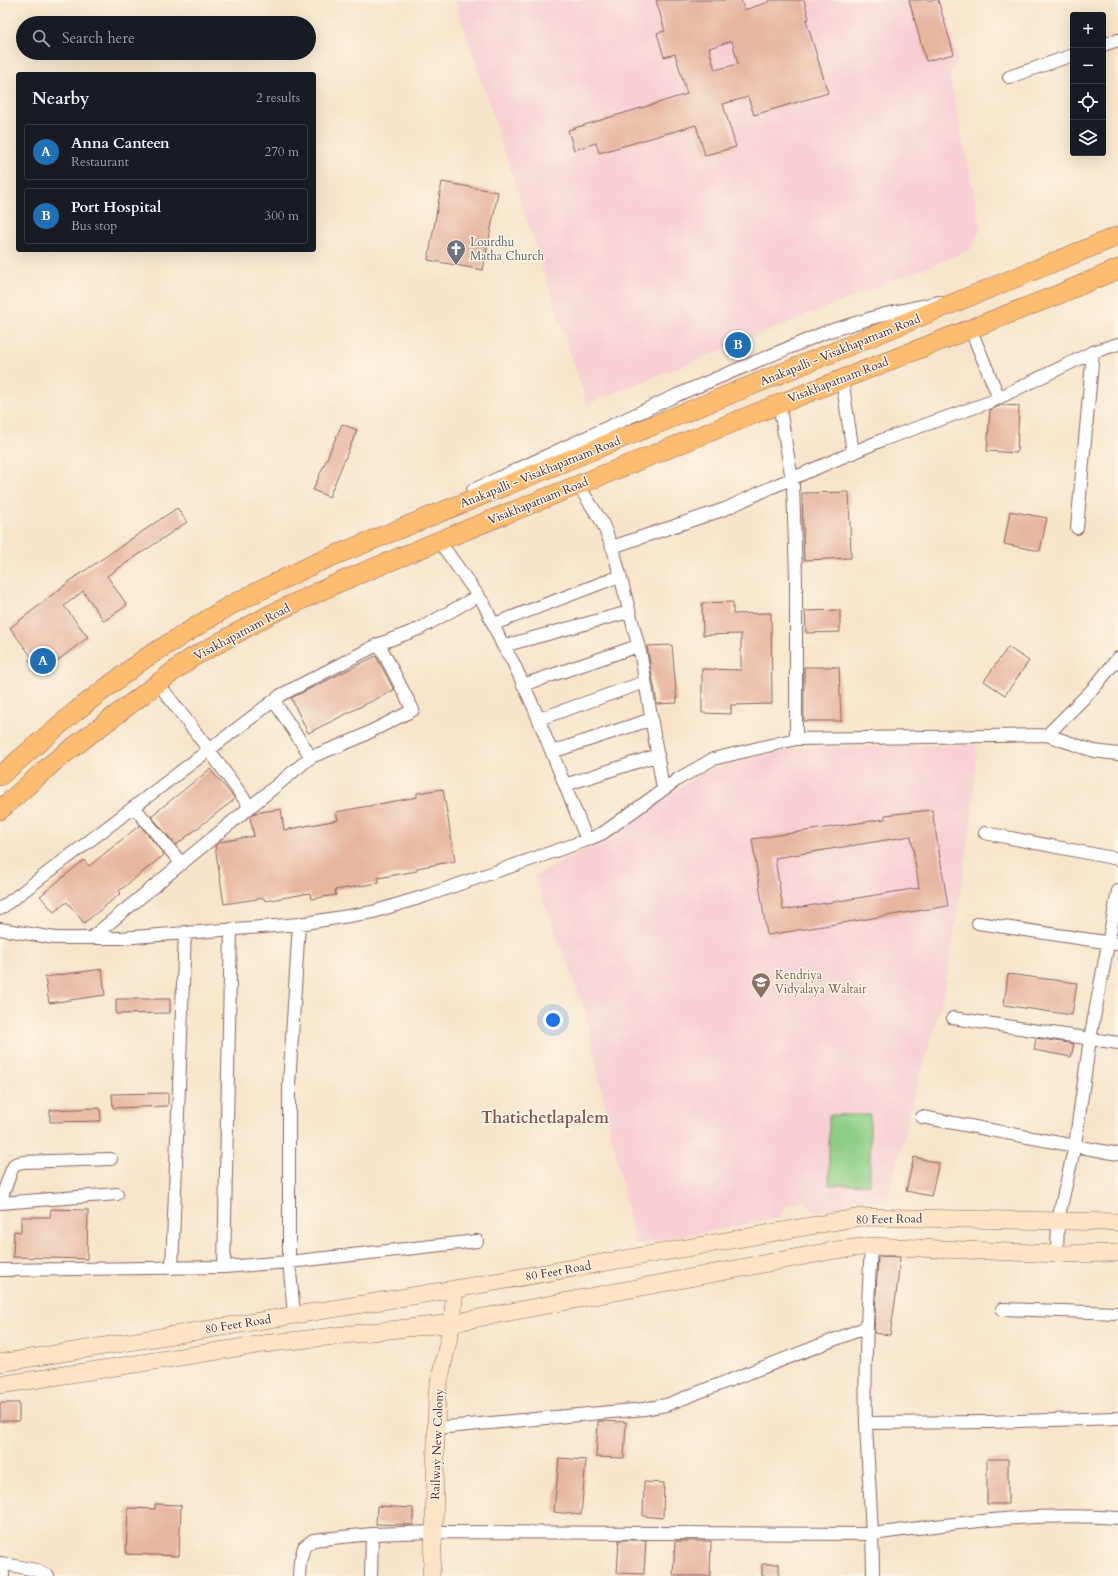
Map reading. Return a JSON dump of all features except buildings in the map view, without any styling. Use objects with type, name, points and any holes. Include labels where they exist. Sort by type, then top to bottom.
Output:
[{"type":"main road","name":"Anakapalli - Visakhapatnam Road","points":[[0,776],[76,711],[144,659],[229,606],[316,563],[1118,236]]},
{"type":"main road","name":"Visakhapatnam Road","points":[[0,810],[55,761],[190,659],[269,615],[340,582],[439,541],[1117,270]]},
{"type":"street","points":[[1106,44],[1118,40]]},
{"type":"street","points":[[1009,77],[1070,56]]},
{"type":"street","points":[[970,328],[999,398]]},
{"type":"street","points":[[612,547],[725,509],[792,478],[882,440],[999,398],[1093,352],[1118,344]]},
{"type":"street","points":[[1077,528],[1093,352]]},
{"type":"street","points":[[842,379],[853,452]]},
{"type":"street","points":[[779,404],[792,478],[796,576],[796,739]]},
{"type":"street","points":[[578,485],[602,522],[612,547],[638,646],[652,719],[663,789]]},
{"type":"street","points":[[439,541],[478,596],[494,624],[503,646],[513,662],[539,719],[587,840]]},
{"type":"street","points":[[494,624],[620,576]]},
{"type":"street","points":[[0,909],[281,695],[379,644],[419,630],[478,596]]},
{"type":"street","points":[[503,646],[629,612]]},
{"type":"street","points":[[91,938],[311,757],[356,738],[413,710],[379,644]]},
{"type":"street","points":[[523,685],[638,646]]},
{"type":"street","points":[[1047,736],[1093,689],[1118,658]]},
{"type":"street","points":[[539,719],[645,682]]},
{"type":"street","points":[[158,683],[250,807]]},
{"type":"street","points":[[274,701],[311,757]]},
{"type":"street","points":[[552,752],[652,719]]},
{"type":"street","points":[[0,929],[55,938],[121,938],[299,924],[373,912],[432,894],[587,840],[603,833],[663,789],[712,759],[796,739],[1047,736],[1094,751],[1118,754]]},
{"type":"street","points":[[565,785],[658,755]]},
{"type":"street","points":[[134,807],[182,864]]},
{"type":"street","points":[[985,833],[1118,859]]},
{"type":"street","points":[[1057,1254],[1058,1220],[1075,1145],[1090,1039],[1113,944],[1118,891]]},
{"type":"street","points":[[978,923],[1113,944]]},
{"type":"street","points":[[294,1314],[288,1262],[289,1085],[299,924]]},
{"type":"street","points":[[224,1267],[231,929]]},
{"type":"street","points":[[172,1268],[186,932]]},
{"type":"street","points":[[953,1018],[1118,1044]]},
{"type":"street","points":[[922,1117],[1118,1154]]},
{"type":"street","points":[[111,1159],[22,1162],[15,1164],[0,1202],[116,1194]]},
{"type":"street","name":"80 Feet Road","points":[[0,1363],[455,1289],[862,1217],[1118,1222]]},
{"type":"street","points":[[800,1228],[805,1256]]},
{"type":"street","points":[[0,1270],[224,1267],[288,1262],[477,1241]]},
{"type":"street","points":[[871,1246],[867,1327],[866,1423],[873,1534],[873,1576]]},
{"type":"street","name":"80 Feet Road","points":[[0,1385],[263,1344],[452,1323],[836,1250],[871,1246],[1057,1254],[1118,1253]]},
{"type":"street","name":"Railway New Colony","points":[[431,1576],[434,1532],[438,1392],[452,1323],[455,1289]]},
{"type":"street","points":[[1002,1309],[1118,1313]]},
{"type":"street","points":[[436,1428],[644,1409],[666,1405],[867,1327]]},
{"type":"street","points":[[866,1423],[986,1422],[1118,1418]]},
{"type":"street","points":[[299,1576],[300,1562],[304,1548],[313,1540],[372,1534],[434,1532],[873,1534],[940,1525],[1041,1516],[1118,1518]]},
{"type":"street","points":[[371,1576],[372,1534]]},
{"type":"street","points":[[3,1576],[1,1563],[36,1570],[48,1576]]},
{"type":"shaded area","points":[[455,0],[943,0],[958,62],[949,74],[981,227],[970,250],[587,404]]},
{"type":"shaded area","name":"Kendriya Vidyalaya Waltair","points":[[977,744],[972,819],[945,991],[913,1099],[888,1199],[816,1212],[805,1201],[784,1206],[780,1218],[635,1245],[584,1008],[534,876],[614,835],[703,771],[793,748]]},
{"type":"green space","points":[[829,1115],[870,1115],[870,1184],[829,1185]]},
{"type":"place","name":"Lourdhu Matha Church","points":[[456,266]]},
{"type":"place","name":"Port Hospital","points":[[738,345]]},
{"type":"place","name":"Anna Canteen","points":[[43,661]]},
{"type":"place","name":"Kendriya Vidyalaya Waltair","points":[[761,999]]},
{"type":"district","name":"Thatichetlapalem","points":[[545,1117]]}]
